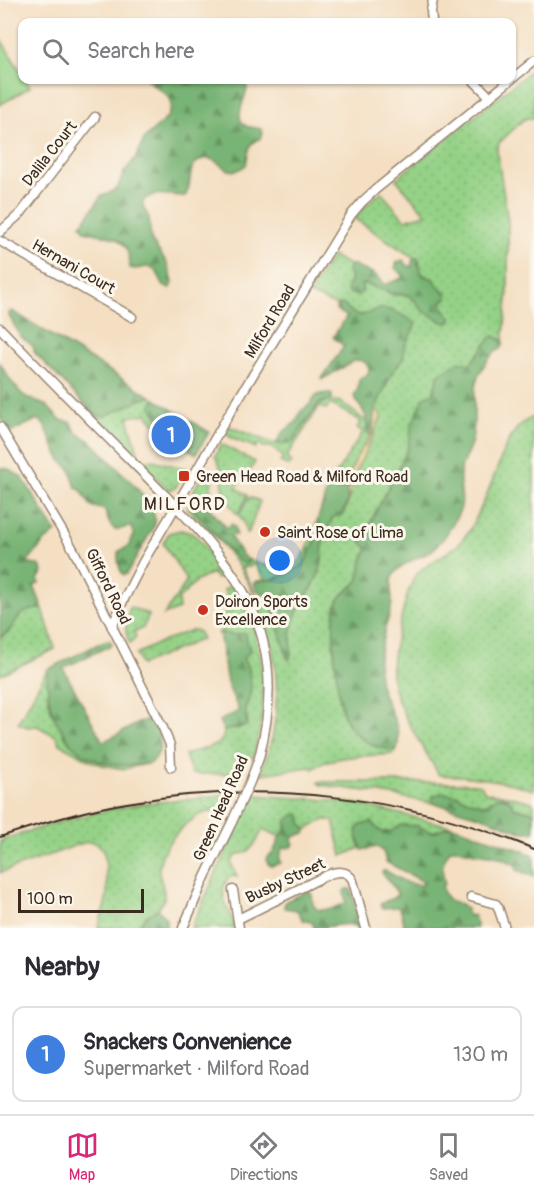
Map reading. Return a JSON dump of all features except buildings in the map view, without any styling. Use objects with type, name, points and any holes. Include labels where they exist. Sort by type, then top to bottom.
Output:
[{"type":"street","points":[[432,18],[433,0]]},
{"type":"street","name":"Milford Road","points":[[516,76],[534,61]]},
{"type":"street","points":[[477,84],[490,97]]},
{"type":"street","name":"Milford Road","points":[[112,627],[138,572],[229,414],[351,215],[375,190],[506,84]]},
{"type":"street","name":"Dalila Court","points":[[0,232],[21,213],[95,117]]},
{"type":"street","name":"Hernani Court","points":[[0,241],[132,317]]},
{"type":"street","name":"Green Head Road","points":[[0,328],[176,506],[216,551],[231,570],[257,621],[266,654],[269,686],[267,721],[259,758],[253,776],[183,928]]},
{"type":"street","name":"Gifford Road","points":[[0,427],[74,549],[169,743],[171,767]]},
{"type":"street","name":"Busby Street","points":[[238,924],[326,876],[338,872],[346,873],[351,877],[366,928]]},
{"type":"street","points":[[233,890],[238,924]]},
{"type":"street","points":[[471,897],[497,905],[505,928]]},
{"type":"green space","points":[[0,38],[18,67],[18,84],[28,84],[30,87],[0,105]]},
{"type":"green space","points":[[534,68],[534,118],[523,120],[499,143],[497,151],[508,222],[508,291],[503,346],[502,340],[489,340],[470,364],[433,394],[411,427],[407,451],[361,541],[368,549],[362,560],[358,581],[343,594],[335,611],[333,645],[342,711],[346,722],[357,735],[370,744],[390,749],[397,748],[392,754],[339,759],[320,764],[313,769],[310,767],[261,774],[273,734],[276,709],[274,660],[269,635],[262,612],[239,567],[220,542],[189,510],[189,502],[209,468],[212,479],[210,499],[205,504],[196,502],[192,505],[193,507],[241,562],[248,563],[247,559],[262,565],[274,565],[277,572],[299,562],[307,550],[317,522],[319,525],[329,526],[333,517],[342,515],[347,506],[357,469],[381,418],[375,409],[408,339],[375,310],[368,314],[355,315],[345,306],[337,306],[309,294],[332,256],[350,265],[348,270],[351,279],[347,288],[351,294],[355,295],[362,284],[366,284],[395,295],[408,295],[423,311],[446,323],[450,322],[451,317],[443,306],[446,292],[439,288],[436,282],[421,273],[418,259],[355,219],[381,192],[405,220],[426,214],[396,179]],"holes":[[[323,537],[320,570],[313,587],[294,617],[288,659],[270,602],[264,602],[257,597],[242,567],[250,567],[253,564],[265,579],[272,580],[302,566],[309,552]]]},
{"type":"green space","points":[[152,84],[246,84],[247,89],[240,119],[246,126],[261,129],[263,133],[261,138],[251,145],[246,165],[239,169],[228,170],[214,161],[203,159],[194,165],[185,196],[163,194],[143,201],[143,207],[149,218],[151,240],[167,263],[173,282],[169,288],[163,286],[158,273],[153,268],[130,268],[128,253],[121,242],[111,237],[85,231],[81,225],[100,197],[117,189],[124,172],[137,156],[144,139],[169,114],[170,100]]},
{"type":"green space","points":[[417,258],[421,273],[434,279],[439,288],[447,294],[447,298],[442,303],[443,308],[451,317],[449,323],[423,311],[408,295],[390,293],[366,284],[362,284],[362,292],[358,295],[351,294],[347,290],[351,279],[348,270],[350,265],[374,274],[385,285],[402,278],[402,274],[395,268],[397,262],[403,260],[411,267],[413,259]]},
{"type":"green space","points":[[342,304],[358,315],[381,309],[392,310],[416,324],[405,346],[403,359],[392,373],[375,409],[370,434],[366,432],[366,417],[354,396],[358,389],[359,379],[368,374],[369,369],[366,363],[360,360],[354,361],[321,380],[344,346],[333,337],[347,316],[336,310],[336,307]]},
{"type":"green space","points":[[12,311],[150,396],[105,416],[94,414],[35,353],[33,346],[21,337],[9,316]]},
{"type":"green space","points":[[493,336],[501,339],[503,346],[484,365],[475,385],[472,440],[460,474],[462,501],[460,510],[448,532],[436,547],[400,568],[392,579],[392,603],[379,656],[378,672],[381,688],[396,725],[398,740],[395,750],[381,748],[357,735],[344,715],[334,651],[336,605],[358,581],[362,561],[368,549],[361,541],[407,451],[411,427],[424,397],[433,394],[439,374],[460,361],[470,364]]},
{"type":"green space","points":[[0,363],[21,393],[47,406],[60,420],[70,422],[77,433],[91,441],[151,505],[155,524],[127,574],[124,575],[121,570],[118,552],[129,546],[134,536],[131,527],[115,530],[105,510],[91,506],[81,490],[76,488],[70,468],[60,459],[40,420],[9,433],[0,416]]},
{"type":"green space","points":[[329,393],[332,395],[332,400],[318,405],[290,443],[277,443],[282,433],[296,422],[300,412],[316,396]]},
{"type":"green space","points":[[150,396],[155,399],[152,409],[155,413],[162,421],[177,428],[155,424],[147,414],[128,417],[138,453],[134,454],[94,414],[109,414]]},
{"type":"green space","points":[[155,399],[209,432],[196,454],[179,443],[181,429],[173,424],[164,424],[156,415],[151,407]]},
{"type":"green space","points":[[329,400],[340,402],[365,420],[368,424],[366,432],[372,433],[353,465],[347,490],[345,487],[327,490],[363,432],[357,428],[361,421],[331,404],[326,409],[319,407],[286,458],[292,462],[289,466],[280,462],[282,456],[271,447],[263,447],[261,444],[256,445],[256,448],[234,439],[225,432],[228,426],[272,443],[287,444],[293,440],[318,405]]},
{"type":"green space","points":[[534,417],[534,790],[487,779],[439,775],[399,703],[392,679],[392,669],[400,623],[408,592],[415,576],[457,546],[470,530],[508,441],[519,426]]},
{"type":"green space","points":[[221,444],[255,462],[248,475],[244,473],[236,488],[247,494],[238,514],[225,498],[220,466],[215,456]]},
{"type":"green space","points":[[148,460],[187,469],[175,488],[169,490],[143,464]]},
{"type":"green space","points":[[0,468],[8,469],[22,477],[56,532],[27,562],[39,565],[43,572],[38,579],[40,583],[34,586],[43,609],[20,615],[7,633],[0,637]]},
{"type":"green space","points":[[341,487],[346,488],[347,499],[341,515],[333,517],[328,528],[323,528],[317,522],[327,490],[336,490]]},
{"type":"green space","points":[[249,497],[260,501],[248,534],[239,515]]},
{"type":"green space","points":[[196,502],[205,504],[227,528],[232,524],[235,527],[236,535],[230,536],[248,560],[246,564],[237,559],[194,510],[192,505]]},
{"type":"green space","points":[[181,530],[197,537],[228,576],[221,576],[217,579],[212,573],[195,582],[178,600],[179,609],[164,615],[187,581],[163,543],[169,533]]},
{"type":"green space","points":[[317,537],[323,537],[321,566],[294,620],[289,660],[269,597],[257,590],[254,583],[276,578],[303,565]]},
{"type":"green space","points":[[235,586],[255,633],[262,669],[261,722],[253,758],[243,759],[238,774],[192,774],[185,755],[218,744],[223,738],[224,731],[245,726],[248,722],[245,708],[250,696],[249,670],[243,658],[250,651],[245,634],[233,635],[219,632],[225,629],[223,615],[232,609],[224,590]]},
{"type":"green space","points":[[130,607],[149,615],[143,628],[134,632],[136,637],[130,644],[126,621]]},
{"type":"green space","points":[[34,609],[43,609],[55,649],[0,675],[0,637],[8,632],[20,615]]},
{"type":"green space","points":[[192,630],[198,631],[202,639],[141,665],[136,654]]},
{"type":"green space","points":[[219,632],[233,635],[245,633],[250,651],[243,658],[249,670],[251,686],[245,708],[247,724],[224,731],[219,721],[239,711],[227,683]]},
{"type":"green space","points":[[109,640],[113,644],[63,668],[103,742],[152,716],[159,734],[160,746],[156,758],[151,763],[119,765],[88,757],[70,743],[52,711],[48,694],[47,670]]},
{"type":"green space","points":[[47,670],[48,696],[52,714],[69,742],[100,762],[125,765],[151,763],[124,769],[102,765],[60,744],[56,736],[37,726],[27,727],[18,723]]},
{"type":"green space","points":[[319,782],[475,784],[481,785],[485,792],[532,802],[534,812],[515,808],[510,800],[501,796],[483,805],[453,794],[440,793],[434,803],[436,804],[381,793],[321,785]]},
{"type":"green space","points":[[442,793],[456,795],[485,805],[495,798],[505,798],[515,808],[534,812],[534,832],[521,832],[486,818],[434,803],[433,796]]},
{"type":"green space","points":[[228,795],[222,809],[199,815],[172,838],[160,862],[159,874],[164,894],[163,902],[137,928],[98,928],[107,888],[105,856],[96,843],[83,843],[0,873],[0,841],[74,818],[111,810],[149,803]]},
{"type":"green space","points":[[252,795],[358,804],[455,827],[435,831],[424,829],[381,832],[376,830],[372,822],[361,825],[357,836],[360,848],[342,856],[333,820],[324,820],[306,830],[301,823],[300,815],[286,823],[287,827],[280,837],[263,829],[250,849],[237,854],[231,862],[237,877],[228,878],[223,891],[235,928],[191,928]]},
{"type":"green space","points":[[297,814],[301,816],[301,822],[306,830],[305,834],[291,839],[294,844],[292,847],[282,848],[281,863],[269,865],[267,857],[273,853],[278,844],[278,840],[287,827],[287,820]]},
{"type":"green space","points":[[372,822],[382,832],[401,825],[419,826],[429,832],[446,827],[465,830],[534,855],[534,877],[517,870],[516,865],[496,856],[451,849],[443,865],[444,894],[451,902],[461,904],[467,909],[467,914],[474,915],[477,928],[406,928],[398,907],[382,908],[380,904],[398,894],[382,873],[386,871],[407,883],[422,885],[424,882],[386,862],[383,851],[377,847],[362,850],[357,829],[361,825]]},
{"type":"green space","points":[[351,889],[362,928],[343,924],[314,928],[313,923],[303,920],[297,910],[284,906],[286,901],[309,891],[312,894],[313,905],[318,910],[332,909],[346,903],[344,891]]},
{"type":"green space","points":[[158,909],[166,919],[166,928],[137,928],[145,917]]},
{"type":"sand","points":[[375,409],[381,417],[357,469],[349,499],[347,490],[349,477],[357,457],[373,431]]},
{"type":"railway","points":[[0,837],[63,817],[127,803],[178,796],[282,793],[334,797],[436,816],[534,849]]},
{"type":"place","name":"Snackers Convenience","points":[[171,435]]},
{"type":"place","name":"Green Head Road & Milford Road","points":[[184,476]]},
{"type":"place","name":"Saint Rose of Lima","points":[[265,532]]},
{"type":"place","name":"Doiron Sports Excellence","points":[[203,610]]},
{"type":"district","name":"MILFORD","points":[[185,504]]}]
